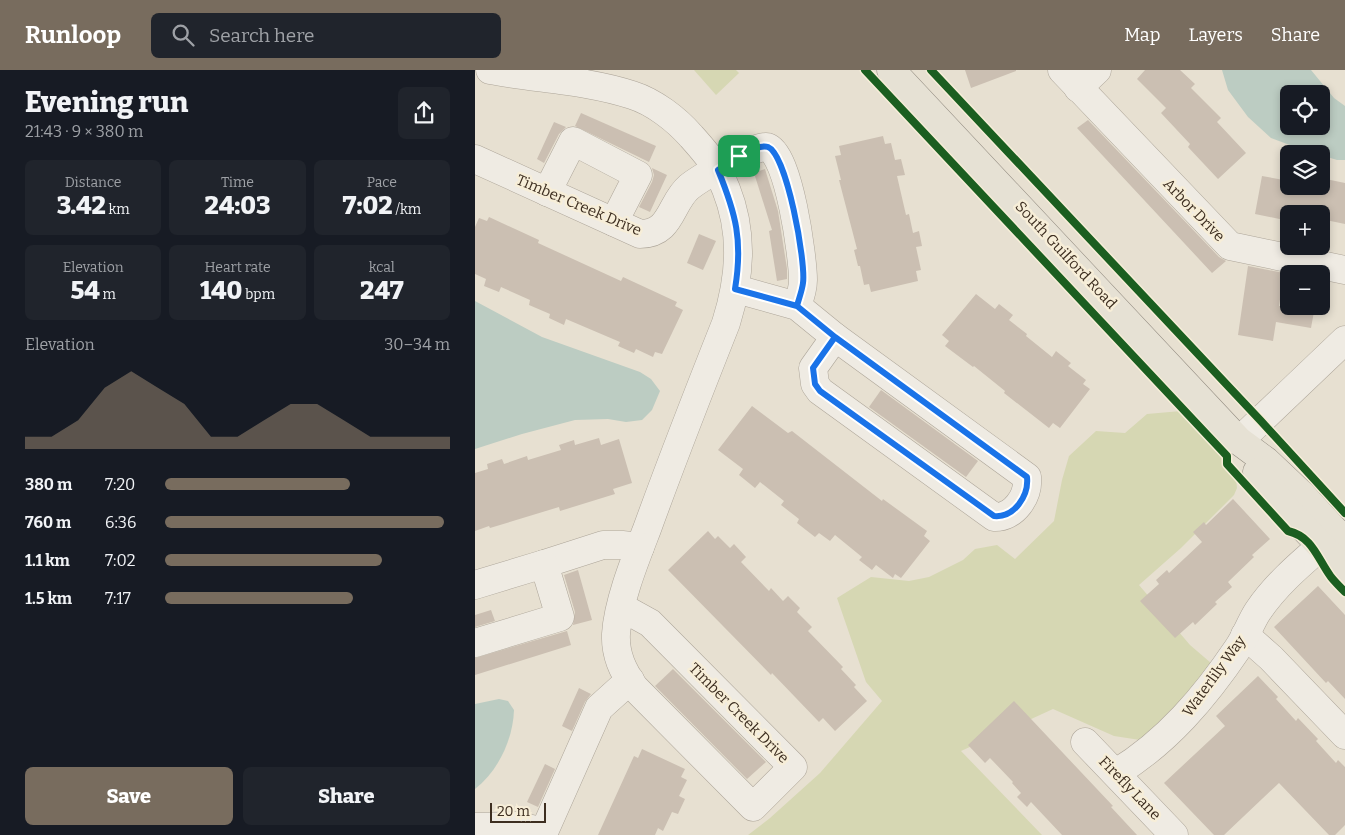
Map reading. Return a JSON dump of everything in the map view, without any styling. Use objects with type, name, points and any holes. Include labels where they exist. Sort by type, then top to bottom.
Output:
[{"type":"main road","name":"South Guilford Road","points":[[891,70],[1239,441],[1253,467],[1286,509],[1334,540],[1345,571]]},
{"type":"street","name":"Timber Creek Drive","points":[[491,70],[594,78],[656,107],[681,124],[703,150],[718,170],[731,202],[739,239],[739,269],[726,323],[640,547],[621,607],[616,636],[617,653],[622,668],[630,680],[652,706],[753,807],[793,766],[650,622],[621,607]]},
{"type":"street","name":"Arbor Drive","points":[[1079,76],[1229,246],[1345,270]]},
{"type":"street","points":[[547,192],[573,141],[638,175],[614,222]]},
{"type":"street","name":"Timber Creek Drive","points":[[475,159],[640,234],[649,234],[665,223],[682,194],[690,187],[739,156],[761,147],[767,147],[774,152],[779,162],[796,216],[803,282],[797,306]]},
{"type":"street","points":[[735,289],[797,306],[835,337],[1027,477],[1025,496],[1014,510],[1002,517],[994,516],[820,391],[815,384],[813,368],[835,337]]},
{"type":"street","points":[[1239,441],[1345,340]]},
{"type":"street","name":"Waterlily Way","points":[[1116,773],[1137,760],[1179,723],[1239,647],[1257,612],[1268,598],[1289,574],[1334,540]]},
{"type":"street","points":[[475,585],[603,545],[623,544],[640,547]]},
{"type":"street","points":[[475,643],[560,617],[544,564]]},
{"type":"street","points":[[1245,635],[1271,658],[1345,735]]},
{"type":"street","points":[[475,827],[518,826],[543,834],[599,708],[630,680]]},
{"type":"street","name":"Firefly Lane","points":[[1085,742],[1174,835]]},
{"type":"green space","points":[[694,70],[736,70],[739,73],[716,95]]},
{"type":"green space","points":[[1181,411],[1221,455],[1236,479],[1237,488],[1234,495],[1181,548],[1139,585],[1190,645],[1211,663],[1192,691],[1140,740],[1114,736],[1053,709],[961,751],[1042,835],[748,835],[820,773],[882,701],[866,682],[837,598],[871,577],[909,581],[929,577],[963,560],[975,549],[997,545],[1015,559],[1054,521],[1069,456],[1096,431],[1125,433],[1147,414]]},
{"type":"shaded area","points":[[1222,70],[1311,70],[1323,85],[1280,85],[1280,135],[1330,135],[1330,93],[1345,106],[1345,160],[1330,158],[1330,145],[1290,145],[1271,138],[1248,117],[1228,90]]},
{"type":"shaded area","points":[[475,301],[542,337],[640,372],[651,379],[660,391],[652,410],[642,420],[626,422],[608,419],[575,420],[475,449]]},
{"type":"shaded area","points":[[499,699],[508,701],[514,710],[511,732],[497,764],[475,789],[475,704]]},
{"type":"building","points":[[965,70],[1016,70],[1016,71],[971,88]]},
{"type":"building","points":[[1145,70],[1180,70],[1195,84],[1191,88],[1221,118],[1217,122],[1246,153],[1218,179],[1188,147],[1190,144],[1161,113],[1166,108],[1137,79]]},
{"type":"building","points":[[581,113],[656,146],[649,162],[575,126]]},
{"type":"building","points":[[1088,120],[1219,257],[1226,261],[1212,273],[1077,128]]},
{"type":"building","points":[[554,122],[566,127],[559,134],[544,163],[537,159]]},
{"type":"building","points":[[883,136],[885,144],[891,143],[895,160],[901,159],[905,175],[897,176],[906,215],[909,214],[913,233],[919,231],[922,246],[916,247],[921,270],[916,271],[918,281],[871,292],[869,284],[864,285],[860,266],[858,266],[854,250],[857,249],[839,180],[841,180],[835,156],[841,155],[839,146]]},
{"type":"building","points":[[652,168],[667,175],[650,212],[639,207],[652,182],[654,175]]},
{"type":"building","points":[[765,169],[778,211],[787,269],[787,279],[777,281],[769,231],[772,230],[754,173]]},
{"type":"building","points":[[1262,176],[1280,179],[1280,195],[1330,195],[1330,180],[1345,183],[1345,224],[1330,221],[1330,205],[1280,205],[1280,219],[1255,214]]},
{"type":"building","points":[[489,217],[539,240],[538,243],[621,281],[623,277],[677,302],[675,306],[683,310],[662,354],[655,352],[653,357],[636,349],[634,353],[618,346],[620,342],[566,319],[564,325],[549,318],[550,314],[529,305],[530,300],[501,287],[499,292],[484,286],[486,279],[475,274],[475,227],[479,218],[487,221]]},
{"type":"building","points":[[699,234],[716,241],[703,270],[687,263]]},
{"type":"building","points":[[1248,266],[1280,272],[1280,315],[1313,315],[1311,328],[1276,322],[1273,341],[1238,335]]},
{"type":"building","points":[[976,294],[995,309],[999,304],[1013,315],[1009,320],[1027,334],[1026,336],[1052,357],[1056,351],[1071,363],[1068,366],[1086,380],[1083,384],[1090,389],[1060,428],[1053,423],[1049,428],[1004,393],[1005,391],[974,366],[945,346],[949,341],[942,335]]},
{"type":"building","points":[[881,390],[978,461],[966,477],[869,407]]},
{"type":"building","points":[[752,406],[788,433],[792,431],[882,501],[883,499],[927,531],[924,536],[930,541],[901,578],[895,574],[893,578],[876,565],[872,570],[859,560],[862,557],[835,535],[830,541],[819,533],[815,537],[797,523],[799,519],[781,505],[784,501],[760,482],[755,488],[739,475],[743,469],[718,450]]},
{"type":"building","points":[[599,438],[601,445],[619,439],[632,483],[613,489],[615,494],[560,511],[559,507],[475,531],[475,473],[488,469],[487,464],[502,459],[504,464],[527,456],[528,460],[561,450],[559,445],[574,440],[575,445]]},
{"type":"building","points":[[1233,499],[1270,539],[1252,555],[1254,557],[1228,582],[1232,587],[1215,602],[1217,604],[1195,625],[1193,622],[1175,638],[1140,601],[1159,584],[1156,580],[1167,570],[1169,573],[1202,542],[1193,532],[1204,522],[1206,525]]},
{"type":"building","points":[[708,531],[715,539],[718,536],[730,548],[734,544],[746,557],[741,562],[769,591],[771,588],[783,601],[788,596],[800,608],[797,612],[812,627],[808,631],[843,667],[841,669],[856,685],[854,687],[867,701],[835,731],[823,718],[819,722],[668,570]]},
{"type":"building","points":[[578,570],[592,620],[573,625],[575,612],[564,575]]},
{"type":"building","points":[[1318,586],[1345,615],[1345,699],[1328,681],[1326,683],[1274,627]]},
{"type":"building","points":[[491,610],[495,621],[475,627],[475,615]]},
{"type":"building","points":[[567,631],[571,645],[475,675],[475,658]]},
{"type":"building","points":[[673,669],[766,762],[747,779],[655,686]]},
{"type":"building","points":[[1258,676],[1278,697],[1276,699],[1296,721],[1298,718],[1318,739],[1316,741],[1336,763],[1338,760],[1345,767],[1345,825],[1335,835],[1329,835],[1279,783],[1224,835],[1214,835],[1164,783],[1225,726],[1216,716]]},
{"type":"building","points":[[579,688],[591,694],[585,702],[572,731],[562,726]]},
{"type":"building","points":[[1014,701],[1113,806],[1111,807],[1137,835],[1062,835],[1031,802],[1027,807],[1017,797],[1021,793],[990,758],[985,763],[968,745]]},
{"type":"building","points":[[642,749],[685,769],[681,777],[687,780],[679,796],[685,799],[678,814],[672,812],[663,831],[658,828],[655,835],[598,835],[634,756],[638,758]]},
{"type":"building","points":[[545,764],[555,769],[538,807],[527,802]]},
{"type":"cycle path","points":[[865,70],[1227,456],[1227,464],[1288,531],[1309,543],[1331,577],[1345,592]]},
{"type":"cycle path","points":[[931,70],[1345,513]]},
{"type":"route","points":[[739,156],[718,170],[731,202],[739,239],[739,269],[735,289],[797,306],[835,337],[1027,477],[1028,483],[1025,496],[1008,515],[1002,517],[994,516],[820,391],[815,384],[813,368],[835,337],[797,306],[803,282],[800,241],[796,216],[779,162],[774,152],[767,147],[761,147],[739,156]]}]
